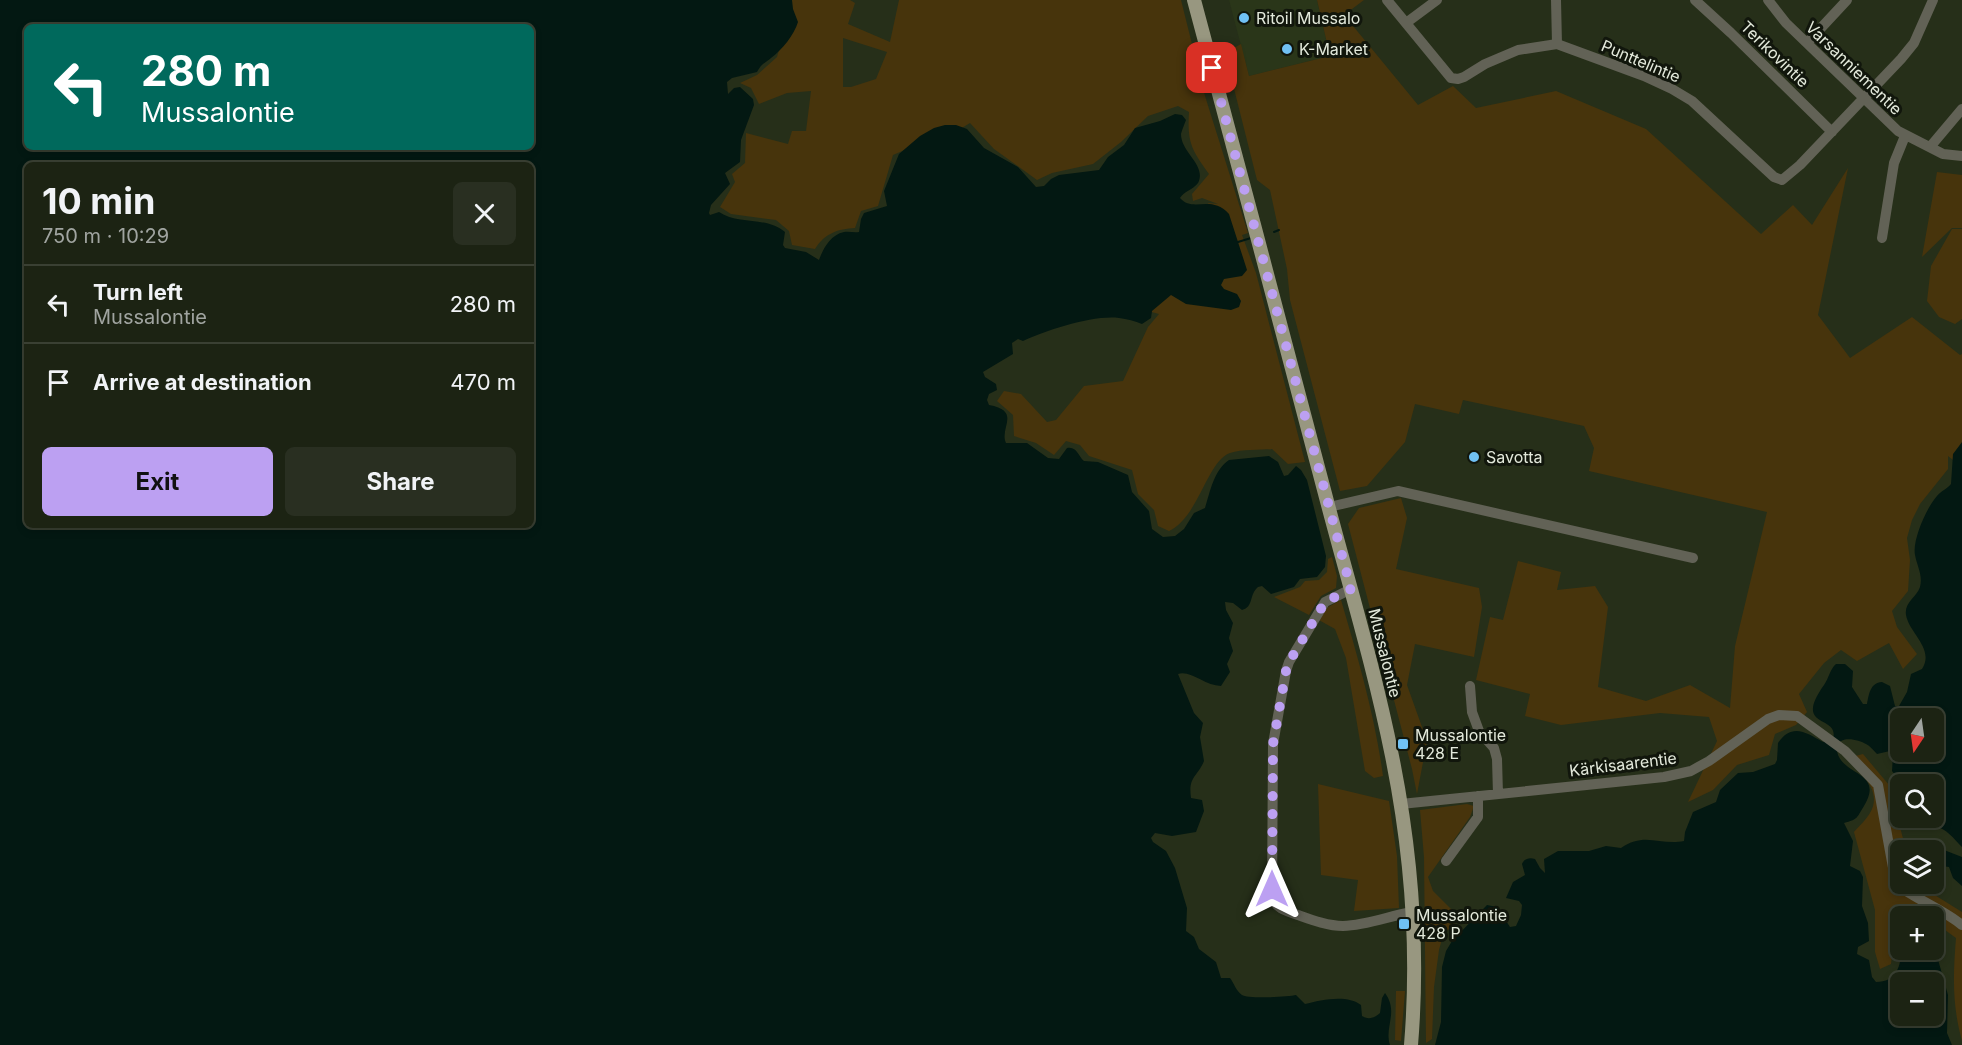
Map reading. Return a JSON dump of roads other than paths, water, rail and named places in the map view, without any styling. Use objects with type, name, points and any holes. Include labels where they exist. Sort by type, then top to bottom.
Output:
[{"type":"main road","name":"Mussalontie","points":[[1196,0],[1380,701],[1401,804],[1412,912],[1414,993],[1411,1043]]},
{"type":"street","name":"Punttelintie","points":[[1388,0],[1451,78],[1458,79],[1500,56],[1518,50],[1557,44],[1644,76],[1692,101],[1774,177],[1782,180],[1789,176],[1864,99],[1914,43],[1933,0]]},
{"type":"street","points":[[1406,23],[1437,0]]},
{"type":"street","points":[[1556,0],[1557,44]]},
{"type":"street","name":"Terikovintie","points":[[1695,0],[1730,31],[1832,132]]},
{"type":"street","name":"Varsanniementie","points":[[1768,0],[1786,23],[1884,119],[1905,136],[1943,154],[1962,156]]},
{"type":"street","points":[[1807,43],[1847,0]]},
{"type":"street","points":[[1930,147],[1962,109]]},
{"type":"street","points":[[1882,237],[1894,163],[1905,136]]},
{"type":"street","points":[[1329,507],[1398,491],[1693,558]]},
{"type":"street","points":[[1351,589],[1325,602],[1289,662],[1286,671],[1273,744],[1272,898],[1276,906],[1282,910],[1323,923],[1341,926],[1362,924],[1412,912]]},
{"type":"street","points":[[1470,686],[1472,712],[1479,731],[1494,748],[1497,759],[1497,794]]},
{"type":"street","name":"Kärkisaarentie","points":[[1401,804],[1664,777],[1691,771],[1709,761],[1767,718],[1779,715],[1797,716],[1845,751],[1878,785],[1896,884],[1962,925]]},
{"type":"street","points":[[1446,861],[1478,817],[1478,796]]},
{"type":"water","points":[[0,0],[792,0],[798,22],[787,42],[757,72],[732,78],[727,82],[728,94],[734,88],[740,87],[753,99],[754,105],[741,140],[740,162],[725,173],[730,184],[711,205],[709,213],[710,215],[719,212],[727,216],[777,227],[785,232],[783,245],[785,248],[806,252],[819,260],[831,239],[844,232],[859,232],[864,213],[887,206],[884,191],[899,154],[920,136],[934,128],[956,125],[967,129],[984,148],[1018,167],[1036,187],[1044,186],[1059,175],[1099,170],[1108,157],[1124,145],[1135,128],[1175,114],[1182,115],[1186,120],[1181,134],[1182,141],[1197,165],[1200,177],[1198,183],[1180,198],[1191,204],[1216,205],[1229,214],[1247,270],[1242,276],[1224,279],[1221,285],[1224,289],[1237,294],[1241,301],[1239,307],[1231,310],[1186,304],[1171,295],[1152,311],[1151,318],[1142,324],[1119,318],[1096,319],[1057,328],[1023,341],[1018,339],[1012,343],[1013,354],[983,372],[985,377],[996,384],[997,390],[989,394],[987,400],[989,405],[1005,411],[1007,416],[1006,443],[1027,443],[1048,458],[1059,459],[1067,448],[1070,448],[1075,450],[1084,461],[1098,462],[1128,475],[1132,492],[1149,511],[1152,529],[1163,537],[1175,536],[1184,529],[1194,513],[1205,508],[1216,475],[1229,460],[1269,456],[1278,462],[1284,476],[1296,466],[1301,470],[1307,480],[1326,556],[1325,567],[1317,577],[1300,579],[1294,587],[1271,594],[1262,586],[1258,587],[1248,606],[1242,610],[1233,603],[1225,602],[1226,610],[1233,623],[1229,638],[1233,651],[1227,664],[1230,672],[1221,686],[1209,684],[1188,674],[1178,674],[1194,713],[1203,723],[1200,737],[1204,761],[1192,781],[1190,791],[1191,798],[1202,800],[1204,811],[1196,832],[1172,836],[1155,833],[1151,838],[1166,851],[1175,868],[1187,908],[1186,931],[1194,937],[1199,949],[1216,962],[1221,978],[1230,978],[1238,991],[1245,996],[1296,995],[1305,1004],[1334,999],[1349,1000],[1361,1005],[1362,1016],[1367,1018],[1380,1013],[1385,993],[1391,1007],[1390,1045],[0,1045]]},
{"type":"water","points":[[1962,442],[1962,847],[1939,828],[1944,828],[1944,774],[1894,774],[1892,771],[1893,762],[1944,762],[1944,708],[1890,708],[1890,751],[1877,754],[1862,742],[1848,739],[1840,742],[1837,751],[1840,759],[1866,780],[1869,786],[1869,795],[1858,816],[1844,823],[1853,841],[1850,866],[1860,871],[1863,877],[1862,906],[1868,923],[1869,941],[1858,947],[1857,954],[1869,960],[1872,977],[1876,982],[1890,978],[1890,1026],[1944,1026],[1944,981],[1948,995],[1947,1033],[1952,1045],[1435,1045],[1441,1022],[1442,967],[1446,951],[1452,941],[1487,905],[1497,907],[1510,927],[1516,926],[1522,905],[1519,901],[1506,898],[1513,882],[1525,875],[1522,864],[1525,860],[1535,859],[1545,873],[1544,859],[1558,851],[1589,851],[1606,846],[1621,848],[1638,840],[1684,841],[1693,812],[1716,802],[1720,790],[1738,773],[1753,772],[1775,764],[1778,743],[1783,737],[1794,731],[1800,731],[1823,742],[1833,739],[1830,726],[1819,720],[1813,709],[1815,699],[1836,664],[1845,664],[1853,671],[1852,687],[1863,704],[1867,704],[1869,693],[1875,684],[1882,682],[1890,686],[1895,706],[1899,706],[1907,692],[1911,674],[1922,669],[1925,662],[1923,648],[1906,615],[1907,607],[1921,583],[1915,555],[1916,541],[1921,524],[1933,501],[1951,484],[1953,454]]},
{"type":"water","points":[[1944,850],[1962,857],[1962,886],[1953,878],[1949,867],[1944,866]]},
{"type":"water","points":[[1900,960],[1938,960],[1942,972],[1896,972]]},
{"type":"waterway","points":[[1274,232],[1279,230]]},
{"type":"waterway","points":[[1238,242],[1251,238]]},
{"type":"place","name":"Ritoil Mussalo","points":[[1244,18]]},
{"type":"place","name":"K-Market","points":[[1287,49]]},
{"type":"place","name":"Savotta","points":[[1474,457]]},
{"type":"place","name":"Mussalontie 428 E","points":[[1403,744]]},
{"type":"place","name":"Mussalontie 428 P","points":[[1404,924]]}]
